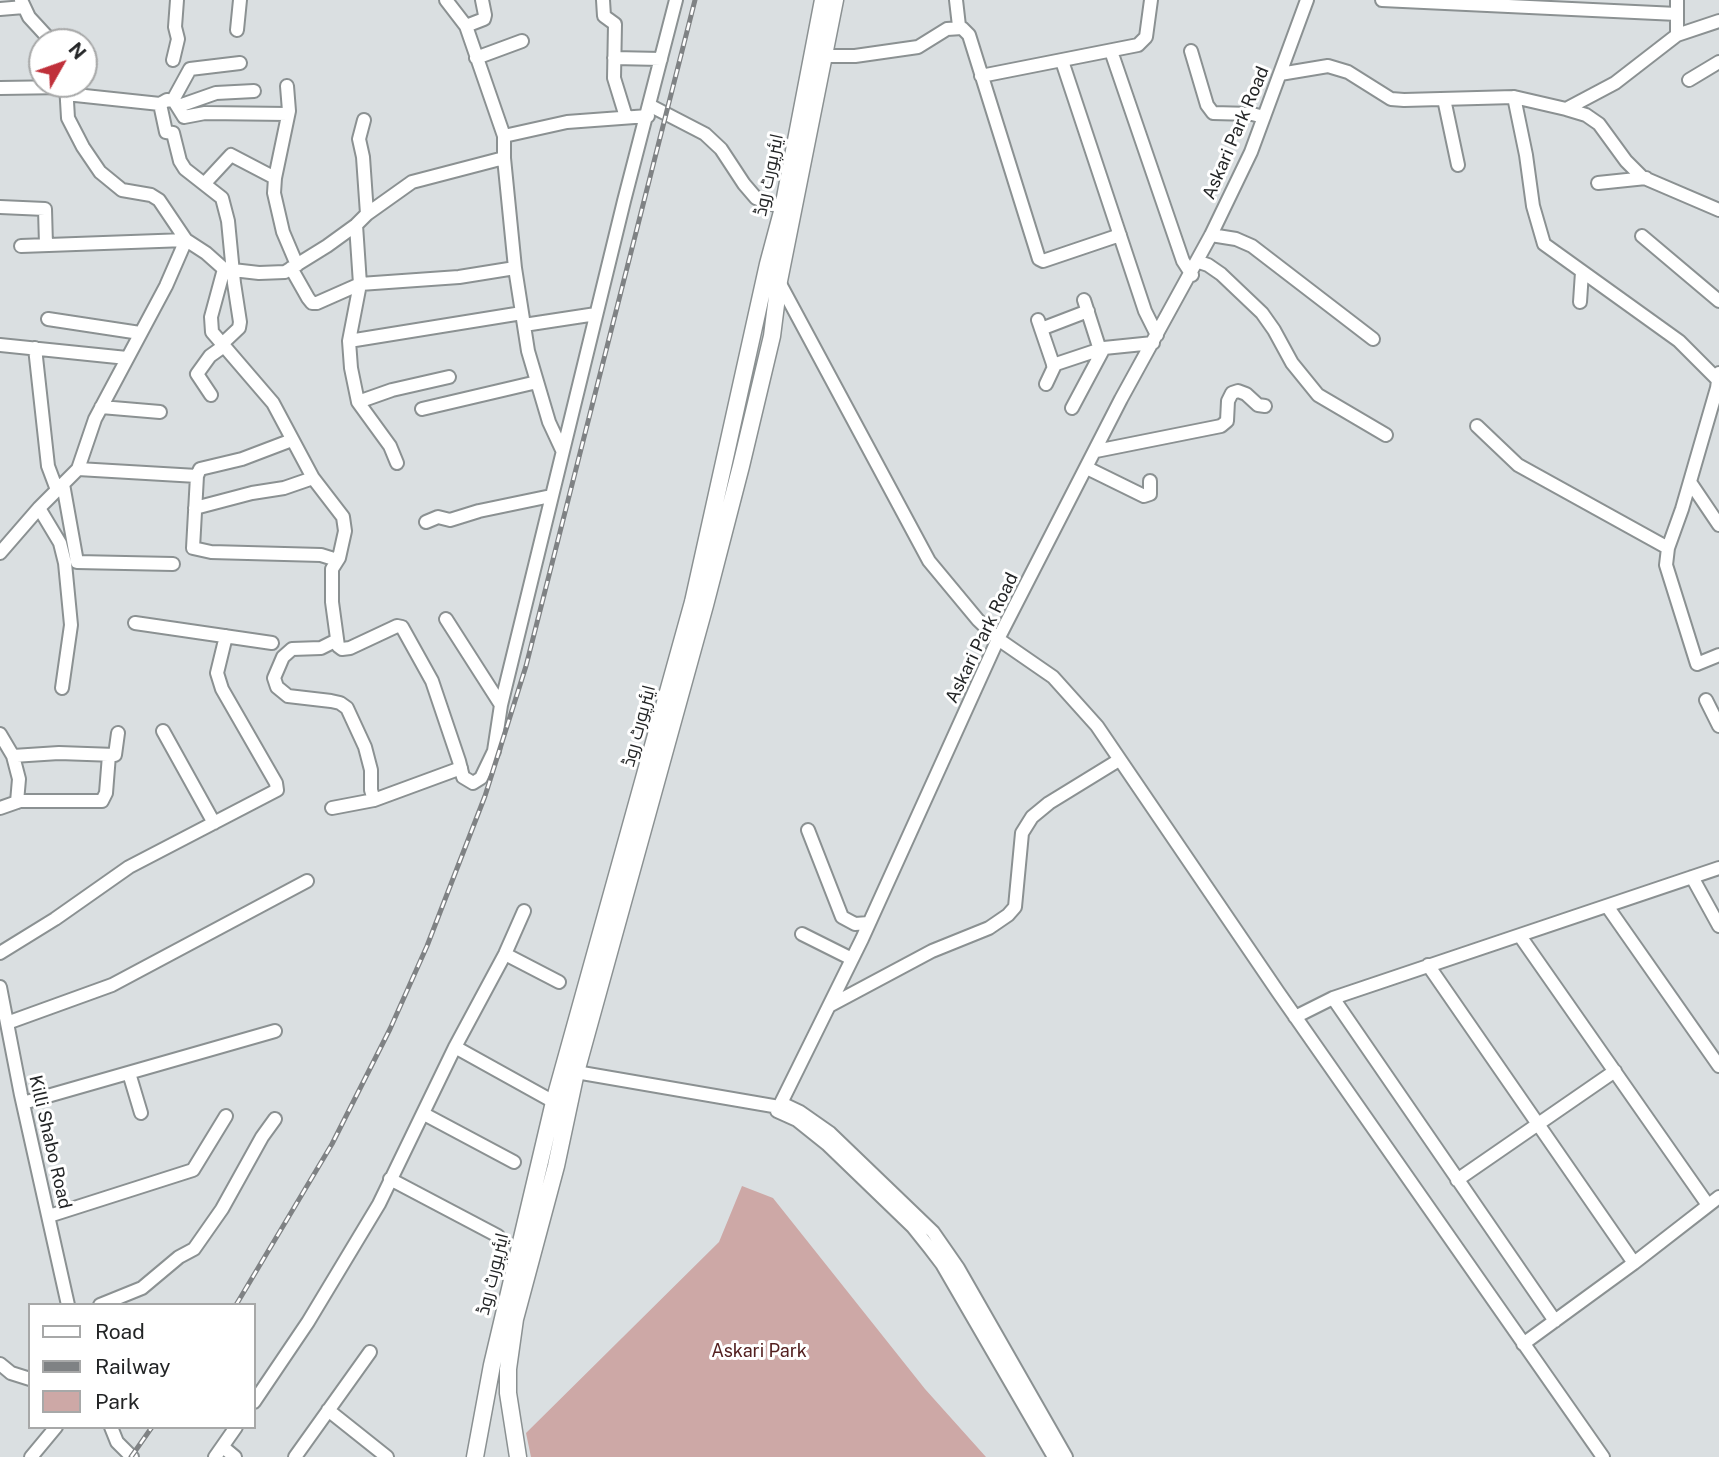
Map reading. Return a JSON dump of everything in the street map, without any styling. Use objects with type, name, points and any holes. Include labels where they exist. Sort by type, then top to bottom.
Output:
[{"type":"main road","name":"ایئرپورٹ روڈ","points":[[477,1457],[478,1437],[497,1340],[554,1102],[693,602],[768,264],[783,208],[822,0]]},
{"type":"main road","name":"ایئرپورٹ روڈ","points":[[518,1457],[509,1401],[508,1369],[515,1319],[556,1166],[576,1072],[735,491],[772,336],[779,281],[835,0]]},
{"type":"main road","points":[[509,1401],[504,1414],[509,1457]]},
{"type":"street","points":[[173,60],[178,39],[175,27],[177,0]]},
{"type":"street","points":[[237,30],[240,0]]},
{"type":"street","points":[[446,0],[466,26],[504,136],[515,268],[528,351],[549,422],[562,450]]},
{"type":"street","points":[[466,26],[484,19],[482,0]]},
{"type":"street","points":[[603,0],[604,16],[615,24],[616,87],[626,117]]},
{"type":"street","points":[[228,269],[211,317],[212,332],[273,403],[313,478],[343,517],[345,531],[332,569],[332,602],[338,646],[342,649],[350,648],[397,626],[402,627],[432,681],[463,777],[473,783],[481,778],[494,751],[501,705],[562,450],[676,0]]},
{"type":"street","points":[[956,0],[959,26],[969,35],[1039,259],[1043,261],[1120,235]]},
{"type":"street","points":[[981,76],[1134,46],[1143,41],[1148,30],[1151,0]]},
{"type":"street","name":"Askari Park Road","points":[[779,1107],[869,923],[998,639],[1212,235],[1251,152],[1307,0]]},
{"type":"street","points":[[1382,0],[1677,14]]},
{"type":"street","points":[[1677,0],[1678,35]]},
{"type":"street","points":[[0,9],[22,3],[39,28]]},
{"type":"street","points":[[1566,109],[1615,83],[1678,35],[1719,21]]},
{"type":"street","points":[[824,56],[855,56],[918,47],[942,32],[959,26]]},
{"type":"street","points":[[476,58],[522,41]]},
{"type":"street","points":[[1111,51],[1183,261],[1192,275]]},
{"type":"street","points":[[1192,51],[1207,106],[1213,113],[1264,117]]},
{"type":"street","points":[[614,58],[661,59]]},
{"type":"street","points":[[1054,365],[1102,349],[1155,339],[1062,61]]},
{"type":"street","points":[[1689,80],[1719,62]]},
{"type":"street","points":[[211,395],[197,374],[210,356],[240,327],[228,269],[228,221],[222,198],[185,169],[180,161],[173,133],[166,132],[171,104],[190,69],[240,63]]},
{"type":"street","points":[[1280,74],[1328,66],[1348,72],[1391,99],[1514,97],[1586,115],[1599,124],[1626,162],[1646,178],[1719,210]]},
{"type":"street","points":[[287,86],[288,114],[274,193],[282,232],[294,267],[312,303],[360,284],[459,277],[515,268]]},
{"type":"street","points":[[0,88],[28,88]]},
{"type":"street","points":[[98,93],[171,104],[216,93],[254,91]]},
{"type":"street","points":[[1514,97],[1527,155],[1533,206],[1544,244],[1679,341],[1718,376],[1710,414],[1668,548],[1666,565],[1697,664],[1719,655]]},
{"type":"street","points":[[67,98],[68,118],[100,172],[122,190],[151,195],[159,200],[186,240],[228,269],[259,273],[285,272],[356,225],[412,182],[504,158]]},
{"type":"street","points":[[1444,99],[1458,165]]},
{"type":"street","points":[[171,104],[182,117],[210,113],[288,114]]},
{"type":"street","points":[[504,136],[567,122],[626,117],[648,110],[705,134],[721,149],[756,198],[783,208]]},
{"type":"street","points":[[364,120],[359,139],[367,214]]},
{"type":"street","points":[[205,183],[231,155],[275,178]]},
{"type":"street","points":[[1598,183],[1646,178]]},
{"type":"street","points":[[0,207],[45,209],[46,245]]},
{"type":"street","points":[[356,225],[360,284],[349,341],[358,402],[390,446],[397,463]]},
{"type":"street","points":[[1212,235],[1236,239],[1252,246],[1373,339]]},
{"type":"street","points":[[1642,236],[1719,301]]},
{"type":"street","points":[[21,246],[186,240]]},
{"type":"street","points":[[0,553],[78,469],[101,407],[166,286],[186,240]]},
{"type":"street","points":[[1199,262],[1221,274],[1262,313],[1292,363],[1318,395],[1386,435]]},
{"type":"street","points":[[768,264],[929,561],[978,620],[998,639],[1054,677],[1097,726],[1603,1457]]},
{"type":"street","points":[[1580,302],[1582,272]]},
{"type":"street","points":[[1046,384],[1054,365],[1039,324],[1086,305],[1102,349],[1072,408]]},
{"type":"street","points":[[349,341],[451,326],[596,314]]},
{"type":"street","points":[[48,319],[141,332]]},
{"type":"street","points":[[0,345],[127,358]]},
{"type":"street","points":[[35,348],[48,466],[60,487],[77,562],[173,564]]},
{"type":"street","points":[[358,402],[393,390],[449,377]]},
{"type":"street","points":[[422,409],[537,382]]},
{"type":"street","points":[[1096,451],[1221,426],[1227,421],[1228,401],[1232,393],[1238,391],[1246,394],[1258,405],[1265,406]]},
{"type":"street","points":[[101,407],[160,412]]},
{"type":"street","points":[[1710,414],[1719,428]]},
{"type":"street","points":[[1476,426],[1518,465],[1668,548]]},
{"type":"street","points":[[292,440],[242,458],[200,468],[197,476],[193,548],[211,552],[321,555],[337,560]]},
{"type":"street","points":[[1087,468],[1144,496],[1150,494],[1150,481]]},
{"type":"street","points":[[78,469],[197,476]]},
{"type":"street","points":[[195,508],[252,493],[284,488],[313,478]]},
{"type":"street","points":[[1690,482],[1719,525]]},
{"type":"street","points":[[426,522],[438,517],[450,520],[551,496]]},
{"type":"street","points":[[39,508],[60,543],[65,563],[71,625],[62,688]]},
{"type":"street","points":[[446,619],[501,705]]},
{"type":"street","points":[[135,623],[272,643]]},
{"type":"street","points":[[0,953],[130,867],[277,790],[276,783],[222,689],[217,673],[226,636]]},
{"type":"street","points":[[337,640],[321,648],[292,649],[283,657],[274,678],[277,687],[288,696],[331,701],[346,708],[365,747],[374,800]]},
{"type":"street","points":[[1706,700],[1719,726]]},
{"type":"street","points":[[163,731],[214,823]]},
{"type":"street","points":[[13,756],[59,753],[115,755],[118,733]]},
{"type":"street","points":[[0,734],[13,756],[19,779],[17,802]]},
{"type":"street","points":[[0,808],[17,802],[102,801],[106,793],[109,755]]},
{"type":"street","points":[[829,1007],[932,951],[989,928],[1007,915],[1015,907],[1023,832],[1032,817],[1049,803],[1119,760]]},
{"type":"street","points":[[332,808],[374,800],[461,768]]},
{"type":"street","points":[[808,830],[842,918],[855,924],[869,923]]},
{"type":"street","points":[[1296,1017],[1334,998],[1719,868]]},
{"type":"street","points":[[1692,877],[1719,926]]},
{"type":"street","points":[[7,1023],[112,985],[307,881]]},
{"type":"street","points":[[1607,906],[1719,1066]]},
{"type":"street","points":[[256,1399],[308,1322],[379,1204],[524,911]]},
{"type":"street","points":[[802,934],[852,959]]},
{"type":"street","points":[[1520,936],[1615,1071],[1714,1201],[1523,1344]]},
{"type":"street","points":[[505,954],[559,982]]},
{"type":"street","points":[[1428,965],[1634,1263]]},
{"type":"street","name":"Killi Shabo Road","points":[[0,987],[68,1303]]},
{"type":"street","points":[[1334,998],[1555,1321]]},
{"type":"street","points":[[23,1103],[275,1031]]},
{"type":"street","points":[[455,1047],[554,1102]]},
{"type":"street","points":[[1457,1180],[1615,1071]]},
{"type":"street","points":[[576,1072],[800,1112],[830,1133],[933,1232],[958,1268],[1066,1457]]},
{"type":"street","points":[[129,1073],[141,1113]]},
{"type":"street","points":[[779,1107],[827,1144],[914,1227],[942,1264],[1054,1457]]},
{"type":"street","points":[[424,1114],[514,1162]]},
{"type":"street","points":[[49,1216],[193,1170],[226,1116]]},
{"type":"street","points":[[105,1303],[142,1288],[179,1257],[194,1249],[222,1209],[275,1119]]},
{"type":"street","points":[[390,1179],[498,1236]]},
{"type":"street","points":[[295,1457],[370,1352]]},
{"type":"street","points":[[0,1364],[11,1373],[28,1378]]},
{"type":"street","points":[[328,1410],[387,1457]]},
{"type":"street","points":[[31,1457],[54,1429]]},
{"type":"street","points":[[112,1429],[117,1442],[132,1457]]},
{"type":"street","points":[[235,1429],[219,1452],[235,1457]]},
{"type":"green space","name":"Askari Park","points":[[742,1186],[773,1198],[925,1389],[986,1457],[531,1457],[526,1433],[719,1242]]},
{"type":"railway","points":[[237,1303],[332,1144],[390,1029],[427,946],[485,796],[526,666],[695,0]]},
{"type":"railway","points":[[131,1457],[151,1429]]}]
